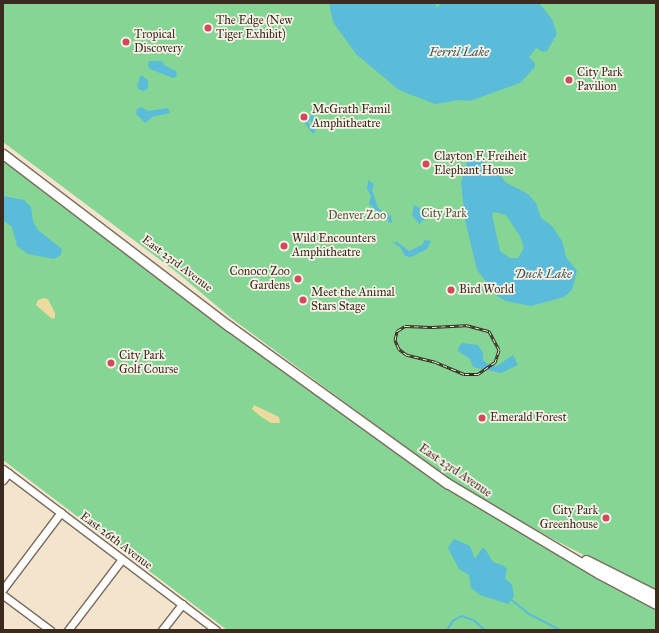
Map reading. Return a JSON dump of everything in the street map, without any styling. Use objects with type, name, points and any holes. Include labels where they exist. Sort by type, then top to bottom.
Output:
[{"type":"main road","name":"East 23rd Avenue","points":[[3,146],[336,401],[457,490],[656,604]]},
{"type":"main road","name":"East 23rd Avenue","points":[[3,154],[242,335],[336,401]]},
{"type":"main road","name":"East 23rd Avenue","points":[[566,552],[656,596]]},
{"type":"street","points":[[3,480],[6,471]]},
{"type":"street","name":"East 26th Avenue","points":[[6,471],[216,630]]},
{"type":"street","points":[[3,589],[61,512]]},
{"type":"street","points":[[68,630],[122,559]]},
{"type":"street","points":[[3,595],[50,630]]},
{"type":"street","points":[[162,630],[182,604]]},
{"type":"green space","name":"City Park","points":[[3,3],[656,3],[656,593],[511,517],[443,475],[231,318],[179,274],[3,142]]},
{"type":"green space","name":"City Park Golf Course","points":[[3,158],[193,303],[441,485],[604,582],[656,609],[656,630],[227,630],[3,460]]},
{"type":"sand","points":[[44,298],[48,299],[55,313],[55,318],[52,319],[36,305],[38,300]]},
{"type":"sand","points":[[254,405],[279,417],[280,423],[271,423],[260,416],[252,409]]},
{"type":"water","name":"Ferril Lake","points":[[329,3],[436,3],[436,8],[442,3],[539,3],[552,19],[557,34],[547,51],[543,52],[536,48],[529,57],[535,63],[535,67],[520,83],[470,101],[460,100],[435,104],[399,90],[356,54],[333,22]]},
{"type":"water","points":[[149,61],[162,61],[164,65],[176,71],[177,76],[173,78],[150,69],[148,66]]},
{"type":"water","points":[[141,75],[148,80],[148,88],[144,91],[138,89],[137,85]]},
{"type":"water","points":[[141,107],[148,111],[168,108],[170,113],[152,117],[145,123],[136,114],[137,109]]},
{"type":"water","points":[[312,115],[320,122],[321,128],[308,120],[308,123],[316,131],[313,134],[304,122]]},
{"type":"water","name":"Duck Lake","points":[[476,158],[476,161],[485,162],[497,170],[505,182],[528,194],[536,203],[541,218],[552,226],[562,241],[566,257],[577,271],[572,290],[564,297],[531,306],[506,301],[497,296],[477,270],[465,220],[461,182],[468,159]],"holes":[[[494,212],[506,215],[520,236],[524,248],[518,258],[510,258],[500,251],[492,215]]]},
{"type":"water","points":[[368,180],[374,184],[372,190],[378,208],[391,216],[392,223],[388,222],[387,216],[380,218],[377,211],[369,204],[371,196],[367,189]]},
{"type":"water","points":[[3,196],[24,200],[31,207],[33,221],[38,230],[62,249],[61,255],[54,259],[28,254],[17,246],[12,227],[3,220]]},
{"type":"water","points":[[414,205],[420,208],[419,213],[426,218],[419,224],[412,215]]},
{"type":"water","points":[[425,240],[431,241],[427,249],[411,257],[405,256],[400,247],[391,242],[396,243],[396,241],[409,251],[422,245]]},
{"type":"water","points":[[463,343],[478,345],[483,353],[483,360],[489,365],[497,366],[513,355],[518,365],[501,373],[473,367],[470,359],[458,351],[459,346]]},
{"type":"water","points":[[454,539],[470,546],[475,559],[482,548],[485,549],[493,562],[504,566],[507,569],[505,578],[512,585],[514,596],[508,604],[480,595],[471,588],[469,575],[459,569],[448,548]]},
{"type":"waterway","points":[[512,600],[529,614],[560,630]]},
{"type":"waterway","points":[[447,630],[453,621],[462,616],[475,621],[485,630]]},
{"type":"railway","points":[[466,325],[489,331],[499,350],[495,362],[478,374],[464,374],[436,362],[407,355],[399,349],[395,340],[397,331],[405,326],[432,327],[466,325]]},
{"type":"place","name":"The Edge (New Tiger Exhibit)","points":[[208,28]]},
{"type":"place","name":"Tropical Discovery","points":[[126,42]]},
{"type":"place","name":"City Park Pavilion","points":[[569,80]]},
{"type":"place","name":"McGrath Famil Amphitheatre","points":[[304,117]]},
{"type":"place","name":"Clayton F. Freiheit Elephant House","points":[[426,164]]},
{"type":"place","name":"Wild Encounters Amphitheatre","points":[[284,246]]},
{"type":"place","name":"Conoco Zoo Gardens","points":[[298,279]]},
{"type":"place","name":"Bird World","points":[[451,290]]},
{"type":"place","name":"Meet the Animal Stars Stage","points":[[303,300]]},
{"type":"place","name":"City Park Golf Course","points":[[111,363]]},
{"type":"place","name":"Emerald Forest","points":[[482,418]]},
{"type":"place","name":"City Park Greenhouse","points":[[606,518]]},
{"type":"park label","name":"Denver Zoo","points":[[357,216]]}]
